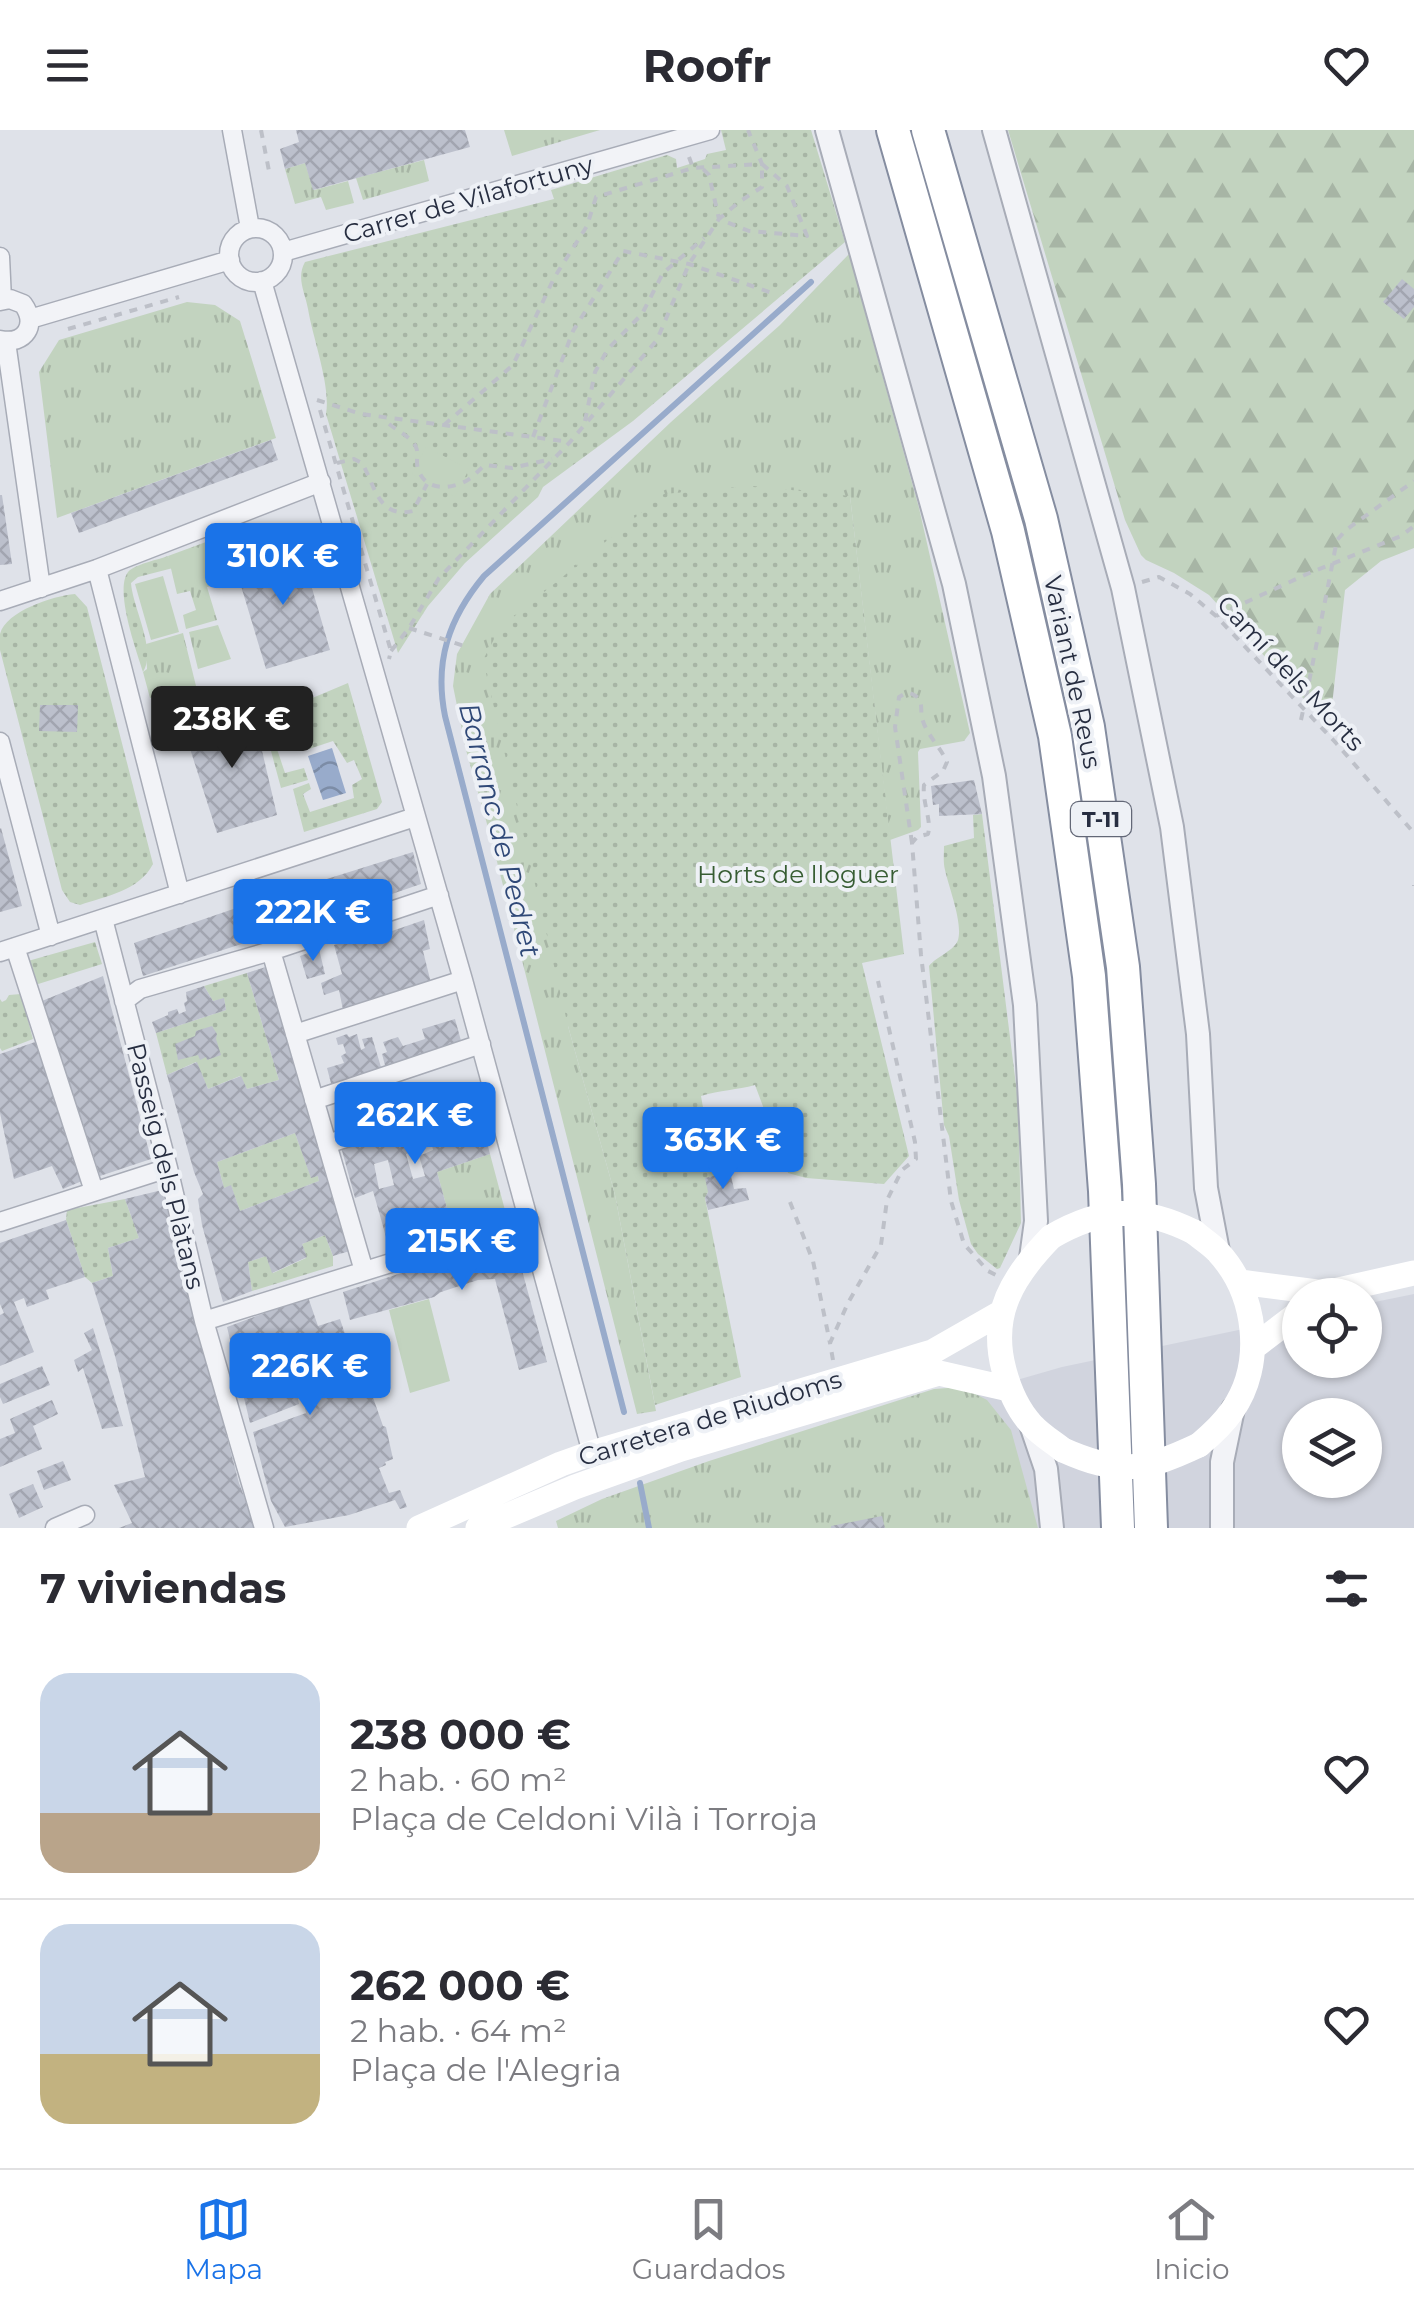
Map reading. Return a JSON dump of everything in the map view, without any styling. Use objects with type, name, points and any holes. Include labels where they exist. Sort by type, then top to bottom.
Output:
[{"type":"highway","name":"Variant de Reus","points":[[893,130],[1008,531],[1054,736],[1088,976],[1105,1191],[1118,1528]]},
{"type":"highway","name":"Variant de Reus","points":[[928,130],[1040,519],[1088,726],[1123,967],[1139,1184],[1151,1528]]},
{"type":"main road","points":[[1120,1212],[1142,1213],[1194,1232],[1218,1251],[1240,1282],[1254,1347],[1248,1378],[1234,1410],[1218,1428],[1199,1445],[1171,1458],[1119,1468],[1094,1464],[1062,1450],[1031,1425],[1009,1389],[998,1331],[1014,1283],[1030,1258],[1051,1238],[1090,1218],[1120,1212]]},
{"type":"main road","points":[[1382,1281],[1410,1275]]},
{"type":"main road","points":[[1240,1282],[1282,1288]]},
{"type":"main road","name":"Carretera de Riudoms","points":[[419,1528],[562,1464],[932,1352],[1002,1312]]},
{"type":"main road","points":[[1254,1347],[1282,1326]]},
{"type":"main road","name":"Carretera de Riudoms","points":[[478,1528],[574,1487],[681,1449],[939,1372],[1009,1389]]},
{"type":"street","points":[[232,130],[250,228]]},
{"type":"street","name":"Carrer de Vilafortuny","points":[[283,252],[681,134],[710,130]]},
{"type":"street","points":[[827,130],[954,584],[994,776],[1025,1005],[1036,1221],[1030,1258]]},
{"type":"street","points":[[994,130],[1123,588],[1172,827],[1198,1034],[1206,1188],[1218,1251]]},
{"type":"street","points":[[681,134],[694,164]]},
{"type":"street","points":[[250,228],[275,236],[283,252],[280,267],[262,281],[238,275],[230,260],[231,244],[250,228]]},
{"type":"street","points":[[0,258],[1,300],[22,304],[30,319],[24,336],[3,341],[41,588]]},
{"type":"street","points":[[30,319],[230,260]]},
{"type":"street","points":[[262,281],[463,980],[592,1454]]},
{"type":"street","points":[[0,602],[322,482]]},
{"type":"street","points":[[97,569],[180,894]]},
{"type":"street","points":[[0,742],[51,936]]},
{"type":"street","points":[[94,1191],[8,950],[415,818]]},
{"type":"street","points":[[124,1001],[140,989],[438,895]]},
{"type":"street","name":"Passeig dels Plàtans","points":[[103,919],[204,1322],[264,1528]]},
{"type":"street","points":[[271,950],[364,1272]]},
{"type":"street","points":[[295,1034],[463,980]]},
{"type":"street","points":[[314,1100],[481,1044]]},
{"type":"street","points":[[327,1144],[494,1091]]},
{"type":"street","points":[[0,1222],[168,1168]]},
{"type":"street","points":[[204,1322],[528,1220]]},
{"type":"street","points":[[1222,1528],[1222,1462],[1234,1410]]},
{"type":"street","points":[[1031,1425],[1046,1469],[1052,1528]]},
{"type":"street","points":[[55,1528],[85,1515]]},
{"type":"path","points":[[261,130],[268,172]]},
{"type":"path","points":[[392,651],[439,578],[570,442],[657,340],[689,264],[718,219],[762,188],[762,164],[748,130]]},
{"type":"path","points":[[694,164],[709,176],[718,219]]},
{"type":"path","points":[[444,425],[513,365],[554,278],[587,226],[596,198],[694,164],[762,164],[788,186],[806,236],[749,231],[718,219]]},
{"type":"path","points":[[584,426],[595,372],[608,349],[642,314],[663,273],[708,234]]},
{"type":"path","points":[[533,437],[573,331],[623,252],[689,264],[775,294]]},
{"type":"path","points":[[68,329],[179,298]]},
{"type":"path","points":[[317,400],[361,414],[570,442]]},
{"type":"path","points":[[389,424],[408,437],[418,450],[418,470],[434,487],[454,486],[485,465],[512,468],[553,460]]},
{"type":"path","points":[[336,463],[354,459],[362,463],[378,497],[402,513],[413,511],[428,484]]},
{"type":"path","points":[[1301,720],[1338,540],[1414,481]]},
{"type":"path","points":[[1216,616],[1414,528]]},
{"type":"path","name":"Camí dels Morts","points":[[1123,588],[1158,578],[1190,594],[1216,616],[1336,743],[1414,833]]},
{"type":"path","points":[[409,628],[466,646]]},
{"type":"path","points":[[912,843],[928,834],[923,788],[947,767],[947,759],[923,721],[918,698],[910,693],[903,694],[898,702],[895,727],[912,843],[950,1201],[964,1244],[988,1272],[1014,1283]]},
{"type":"path","points":[[830,1343],[881,1245],[887,1200],[902,1170],[916,1159],[878,982]]},
{"type":"path","points":[[790,1202],[813,1262],[836,1380]]},
{"type":"shaded area","points":[[1414,1294],[1414,1528],[1038,1528],[978,1395],[982,1390],[1062,1367],[1282,1321],[1282,1378],[1382,1378],[1382,1301]]},
{"type":"green space","points":[[504,130],[600,130],[512,156]]},
{"type":"green space","points":[[721,130],[811,130],[845,242],[633,421],[543,487],[538,497],[465,563],[428,606],[398,653],[326,414],[324,376],[301,279],[305,262],[554,199],[551,190],[667,155],[676,159],[677,168],[726,150]]},
{"type":"green space","points":[[1008,130],[1414,130],[1414,548],[1381,561],[1345,590],[1331,714],[1310,705],[1209,595],[1141,555],[1125,520]]},
{"type":"green space","points":[[424,160],[429,181],[363,200],[356,178]]},
{"type":"green space","points":[[305,163],[314,190],[348,181],[354,203],[326,210],[321,197],[295,204],[285,169]]},
{"type":"green space","points":[[849,254],[919,508],[970,733],[964,741],[920,749],[921,827],[890,840],[850,496],[568,1026],[615,1195],[656,1411],[637,1414],[466,750],[453,686],[457,654],[490,594],[671,422],[780,325]]},
{"type":"green space","points":[[187,302],[215,305],[240,321],[276,438],[57,518],[39,372],[59,340]]},
{"type":"green space","points":[[426,447],[469,469],[455,497],[412,474]]},
{"type":"green space","name":"Horts de lloguer","points":[[753,486],[850,496],[904,954],[862,963],[909,1156],[884,1184],[788,1173],[755,1085],[701,1096],[711,1153],[725,1147],[730,1172],[705,1198],[741,1377],[655,1405],[615,1195],[568,1026],[483,660],[500,628],[664,494]]},
{"type":"green space","points":[[206,542],[217,585],[207,587],[217,620],[186,629],[183,615],[196,610],[190,591],[177,594],[168,556]]},
{"type":"green space","points":[[168,556],[173,568],[138,577],[131,583],[146,641],[147,663],[143,672],[127,619],[125,578],[130,570]]},
{"type":"green space","points":[[163,576],[179,632],[151,640],[135,584]]},
{"type":"green space","points":[[75,594],[87,607],[153,864],[131,886],[80,905],[70,902],[62,890],[0,650],[0,634],[11,618],[43,601]]},
{"type":"green space","points":[[218,625],[231,659],[198,669],[189,632]]},
{"type":"green space","points":[[183,633],[196,686],[150,698],[143,672],[147,669],[146,644]]},
{"type":"green space","points":[[348,683],[382,802],[377,809],[304,832],[293,789],[309,783],[311,789],[303,794],[310,812],[354,798],[352,785],[362,779],[354,760],[347,763],[333,741],[306,750],[298,724],[312,720],[310,710],[295,716],[291,707]]},
{"type":"green space","points":[[279,687],[286,706],[265,713],[287,710],[296,735],[275,743],[285,773],[304,768],[308,780],[281,788],[262,718],[257,717],[254,704],[248,704],[246,698]]},
{"type":"green space","points":[[982,814],[1018,1101],[1021,1223],[997,1269],[971,1244],[959,1200],[944,1125],[929,966],[953,947],[959,933],[944,867],[944,846],[974,838],[973,815]]},
{"type":"green space","points":[[95,942],[102,964],[35,985],[28,961]]},
{"type":"green space","points":[[247,973],[279,1080],[247,1089],[240,1076],[208,1089],[196,1062],[167,1075],[156,1033],[226,1010],[224,999],[213,1001],[204,986]]},
{"type":"green space","points":[[21,994],[33,1039],[2,1051],[0,999],[2,1002],[9,995]]},
{"type":"green space","points":[[295,1133],[311,1177],[318,1176],[319,1181],[240,1211],[231,1186],[224,1188],[217,1162]]},
{"type":"green space","points":[[490,1154],[506,1214],[451,1223],[437,1172]]},
{"type":"green space","points":[[125,1199],[139,1238],[108,1248],[113,1276],[92,1283],[85,1277],[66,1220],[67,1210]]},
{"type":"green space","points":[[325,1235],[333,1266],[252,1291],[248,1262],[266,1256],[273,1273],[306,1258],[302,1244]]},
{"type":"green space","points":[[429,1299],[450,1381],[410,1393],[389,1310]]},
{"type":"green space","points":[[962,1387],[987,1400],[1011,1430],[1038,1528],[558,1528],[556,1521],[602,1499],[709,1461],[934,1389]]},
{"type":"water","points":[[332,748],[346,793],[323,800],[308,756]]},
{"type":"building","points":[[296,130],[465,130],[470,147],[313,190],[305,163],[285,169],[280,149],[299,142]]},
{"type":"building","points":[[1402,279],[1414,289],[1414,307],[1404,319],[1383,302]]},
{"type":"building","points":[[271,440],[278,460],[79,533],[71,513]]},
{"type":"building","points":[[2,495],[12,564],[0,565]]},
{"type":"building","points":[[300,547],[330,650],[266,669],[235,566]]},
{"type":"building","points":[[40,705],[78,705],[77,732],[39,731]]},
{"type":"building","points":[[253,712],[277,815],[217,833],[184,730]]},
{"type":"building","points":[[974,780],[982,814],[939,816],[939,804],[933,805],[931,786]]},
{"type":"building","points":[[0,829],[22,906],[0,912]]},
{"type":"building","points":[[413,852],[421,884],[290,929],[279,894]]},
{"type":"building","points":[[260,900],[272,934],[143,976],[134,943]]},
{"type":"building","points":[[424,920],[430,949],[423,951],[431,983],[343,1010],[339,990],[324,995],[321,983],[342,974],[334,945]]},
{"type":"building","points":[[319,949],[325,974],[307,979],[300,956]]},
{"type":"building","points":[[272,965],[353,1250],[333,1256],[325,1235],[302,1244],[307,1257],[272,1273],[266,1256],[248,1262],[252,1291],[223,1302],[202,1225],[198,1199],[203,1194],[167,1075],[197,1062],[208,1089],[241,1076],[247,1089],[279,1080],[247,973]],"holes":[[[295,1133],[311,1178],[318,1176],[319,1181],[240,1211],[231,1185],[224,1188],[217,1162]]]},
{"type":"building","points":[[103,976],[151,1159],[100,1176],[42,1001]]},
{"type":"building","points":[[204,986],[213,1001],[224,998],[226,1010],[156,1033],[152,1022],[177,1009],[179,1014],[186,1011],[186,992]]},
{"type":"building","points":[[455,1019],[463,1048],[387,1073],[383,1042],[398,1037],[403,1046],[425,1039],[422,1029]]},
{"type":"building","points":[[212,1026],[221,1055],[207,1060],[200,1060],[198,1055],[178,1060],[175,1044]]},
{"type":"building","points":[[357,1034],[361,1050],[365,1048],[362,1039],[372,1037],[383,1074],[333,1091],[327,1068],[344,1063],[341,1056],[346,1053],[336,1038]]},
{"type":"building","points":[[38,1041],[82,1181],[63,1189],[52,1166],[14,1179],[0,1113],[0,1054]]},
{"type":"building","points":[[471,1104],[475,1109],[480,1107],[487,1125],[483,1127],[490,1154],[437,1172],[451,1223],[386,1237],[373,1191],[355,1198],[341,1147],[420,1120],[425,1143],[409,1147],[406,1154],[413,1179],[425,1176],[419,1156],[433,1150],[426,1118]],"holes":[[[388,1160],[394,1185],[379,1189],[374,1164]]]},
{"type":"building","points":[[730,1172],[734,1189],[746,1188],[749,1200],[708,1210],[705,1178]]},
{"type":"building","points":[[162,1190],[239,1483],[256,1528],[119,1528],[132,1523],[114,1485],[145,1477],[92,1283],[113,1276],[108,1248],[139,1238],[125,1199]]},
{"type":"building","points":[[66,1220],[85,1277],[46,1290],[49,1299],[27,1307],[24,1298],[14,1302],[34,1352],[0,1366],[0,1315],[4,1313],[0,1304],[0,1243]]},
{"type":"building","points":[[514,1241],[547,1362],[519,1370],[495,1279],[478,1280],[434,1297],[350,1320],[343,1292],[460,1252],[466,1254]]},
{"type":"building","points":[[308,1297],[318,1326],[340,1319],[347,1340],[331,1344],[347,1391],[368,1383],[386,1427],[393,1459],[379,1468],[389,1493],[400,1490],[407,1507],[400,1509],[395,1500],[349,1515],[285,1527],[271,1501],[253,1432],[306,1413],[305,1408],[320,1398],[317,1391],[298,1399],[299,1404],[250,1423],[227,1327]],"holes":[[[278,1365],[288,1387],[278,1391],[273,1384],[266,1387],[261,1373]]]},
{"type":"building","points":[[93,1328],[123,1426],[102,1429],[83,1368],[78,1372],[74,1360],[92,1350],[84,1333]]},
{"type":"building","points":[[42,1366],[50,1385],[3,1404],[0,1384]]},
{"type":"building","points":[[52,1400],[58,1414],[33,1426],[42,1449],[0,1467],[0,1439],[15,1433],[10,1419]]},
{"type":"building","points":[[63,1461],[71,1480],[44,1490],[37,1471]]},
{"type":"building","points":[[33,1484],[43,1507],[19,1518],[9,1494]]},
{"type":"building","points":[[882,1516],[885,1528],[831,1528],[831,1526]]},
{"type":"waterway","name":"Barranc de Pedret","points":[[624,1412],[445,716],[443,659],[453,624],[484,576],[811,282]]},
{"type":"waterway","name":"Barranc de Pedret","points":[[640,1483],[649,1528]]}]
